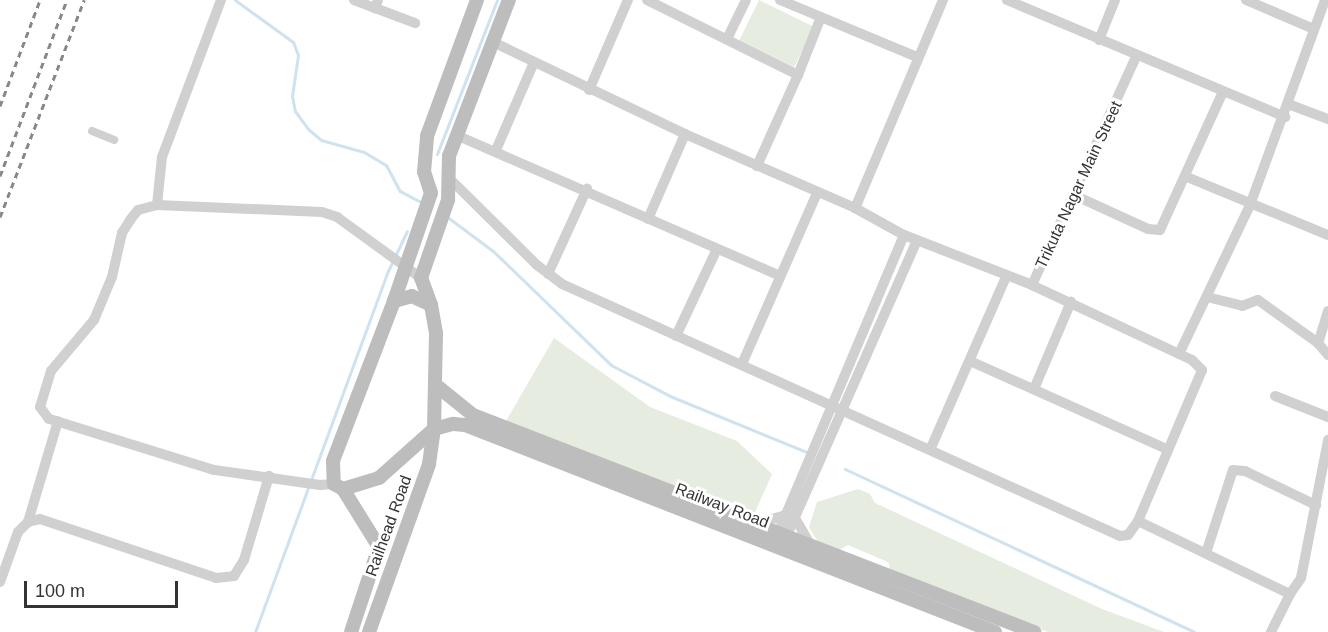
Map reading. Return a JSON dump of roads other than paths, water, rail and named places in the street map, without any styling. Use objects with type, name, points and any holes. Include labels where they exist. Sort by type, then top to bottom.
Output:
[{"type":"main road","points":[[434,429],[379,478],[332,486],[333,461],[338,444],[394,301],[405,264],[420,233],[431,193],[424,172],[427,136],[477,0]]},
{"type":"main road","points":[[421,278],[448,200],[449,156],[509,0]]},
{"type":"main road","name":"Railhead Road","points":[[369,632],[429,464],[437,386],[436,333],[431,305],[421,278]]},
{"type":"main road","points":[[394,301],[412,296],[431,305]]},
{"type":"main road","points":[[437,386],[473,415],[538,447],[755,524],[780,540],[811,546],[1034,632]]},
{"type":"main road","name":"Railway Road","points":[[434,429],[465,425],[538,447],[780,540],[995,632]]},
{"type":"main road","name":"Railhead Road","points":[[332,486],[379,547],[351,632]]},
{"type":"street","points":[[157,205],[162,157],[221,0]]},
{"type":"street","points":[[354,0],[376,4],[415,23]]},
{"type":"street","points":[[589,90],[628,0]]},
{"type":"street","points":[[647,0],[663,4],[798,75]]},
{"type":"street","points":[[727,39],[746,0]]},
{"type":"street","points":[[780,0],[917,57]]},
{"type":"street","points":[[855,208],[943,0]]},
{"type":"street","points":[[1006,0],[1136,57],[1285,117]]},
{"type":"street","points":[[1099,40],[1115,0]]},
{"type":"street","points":[[1246,0],[1314,29]]},
{"type":"street","points":[[1179,354],[1250,206],[1285,117],[1325,0]]},
{"type":"street","points":[[757,166],[821,17]]},
{"type":"street","name":"Trikuta Nagar Main Street","points":[[493,42],[589,90],[855,208],[904,235],[1006,277],[1032,285],[1076,196],[1136,57]]},
{"type":"street","points":[[496,150],[534,62]]},
{"type":"street","points":[[1076,196],[1148,229],[1160,230],[1187,177],[1223,92]]},
{"type":"street","points":[[1288,104],[1328,119]]},
{"type":"street","points":[[92,131],[114,140]]},
{"type":"street","points":[[648,219],[685,134]]},
{"type":"street","points":[[456,135],[587,189],[716,251],[780,276]]},
{"type":"street","points":[[1187,177],[1250,206],[1328,235]]},
{"type":"street","points":[[449,178],[548,274],[582,294],[1120,536],[1128,535],[1138,520],[1167,449],[1202,375],[1199,365],[1032,285]]},
{"type":"street","points":[[548,274],[587,189]]},
{"type":"street","points":[[742,364],[817,193]]},
{"type":"street","points":[[332,486],[214,470],[43,416],[40,406],[51,371],[94,320],[130,220],[138,210],[157,205],[322,212],[337,217],[405,264],[421,278]]},
{"type":"street","points":[[780,540],[837,409],[904,235]]},
{"type":"street","points":[[837,409],[917,240]]},
{"type":"street","points":[[676,336],[716,251]]},
{"type":"street","points":[[930,450],[1006,277]]},
{"type":"street","points":[[1207,297],[1242,306],[1258,300],[1318,343],[1328,355]]},
{"type":"street","points":[[1034,389],[1071,302]]},
{"type":"street","points":[[1318,343],[1328,311]]},
{"type":"street","points":[[970,361],[1167,449]]},
{"type":"street","points":[[1275,396],[1328,417]]},
{"type":"street","points":[[0,582],[18,532],[28,522],[58,422]]},
{"type":"street","points":[[1271,632],[1290,594],[1301,578],[1328,440]]},
{"type":"street","points":[[1206,554],[1233,470],[1245,471],[1316,505]]},
{"type":"street","points":[[28,522],[39,519],[225,579],[234,576],[244,560],[269,476]]},
{"type":"street","points":[[755,524],[791,517]]},
{"type":"street","points":[[791,517],[811,546]]},
{"type":"street","points":[[1138,520],[1290,594]]},
{"type":"waterway","points":[[235,0],[293,42],[298,55],[292,96],[295,111],[308,129],[321,140],[364,152],[386,165],[400,191],[424,204]]},
{"type":"waterway","points":[[437,154],[497,0]]},
{"type":"waterway","points":[[446,216],[493,251],[611,365],[670,396],[809,453]]},
{"type":"waterway","points":[[255,632],[388,271],[407,231]]},
{"type":"waterway","points":[[845,469],[1194,632]]},
{"type":"railway","points":[[0,106],[40,0]]},
{"type":"railway","points":[[0,176],[67,0]]},
{"type":"railway","points":[[0,217],[84,0]]}]
